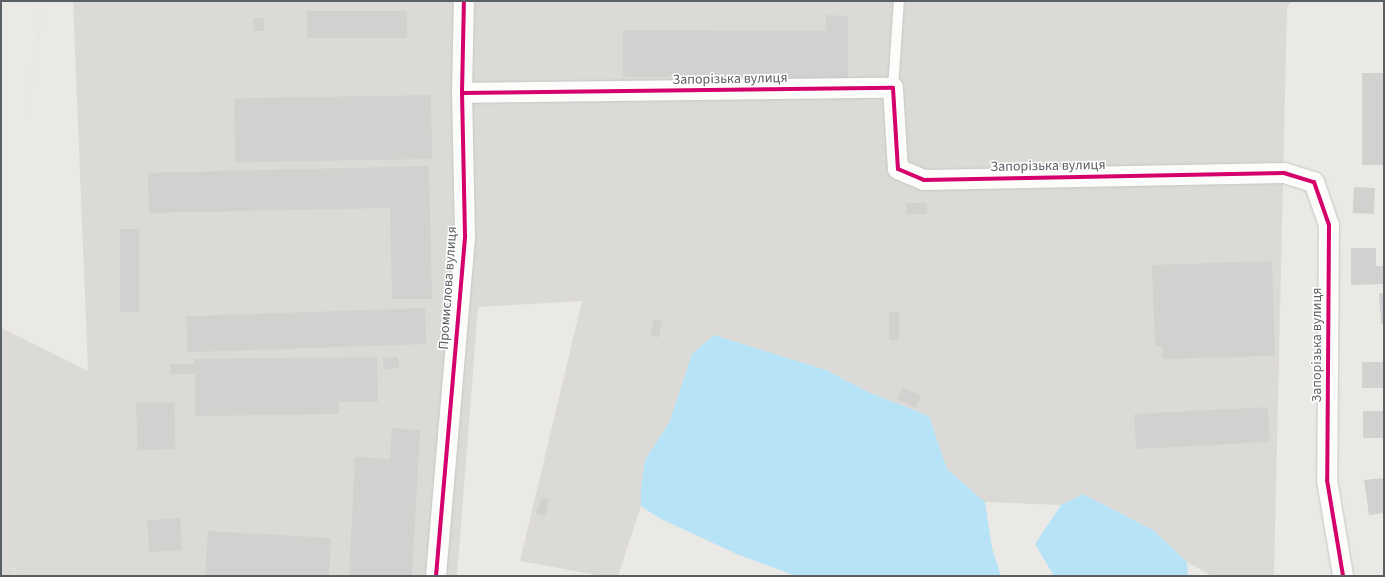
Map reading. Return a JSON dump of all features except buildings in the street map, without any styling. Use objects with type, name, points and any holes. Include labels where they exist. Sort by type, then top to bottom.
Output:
[{"type":"street","name":"Промислова вулиця","points":[[436,576],[464,235],[462,93],[464,1]]},
{"type":"street","name":"Запорізька вулиця","points":[[462,93],[893,88],[898,169],[924,180],[1284,172],[1314,182],[1329,225],[1327,480],[1343,576]]},
{"type":"lane","points":[[893,88],[899,1]]},
{"type":"shaded area","points":[[73,1],[1292,1],[1287,7],[1274,576],[1212,576],[1187,562],[1153,530],[1083,494],[1061,505],[985,502],[947,469],[929,416],[868,392],[826,370],[714,335],[692,354],[669,423],[645,460],[641,487],[641,506],[618,576],[602,576],[520,561],[582,301],[478,307],[457,576],[1,576],[1,328],[88,371]]},
{"type":"water","points":[[714,335],[826,370],[868,392],[929,416],[947,469],[985,502],[992,548],[1001,576],[796,576],[739,555],[659,518],[641,506],[641,487],[645,460],[669,423],[692,354]]},
{"type":"water","points":[[1083,494],[1153,530],[1187,562],[1188,576],[1054,576],[1035,544],[1061,505]]},
{"type":"railway","points":[[26,116],[43,1]]},
{"type":"railway","points":[[1,497],[16,576]]},
{"type":"cycle path","points":[[436,576],[465,235],[462,93],[464,1]]},
{"type":"cycle path","points":[[462,93],[893,88],[898,169],[924,180],[1284,173],[1314,182],[1329,225],[1327,480],[1343,576]]}]
